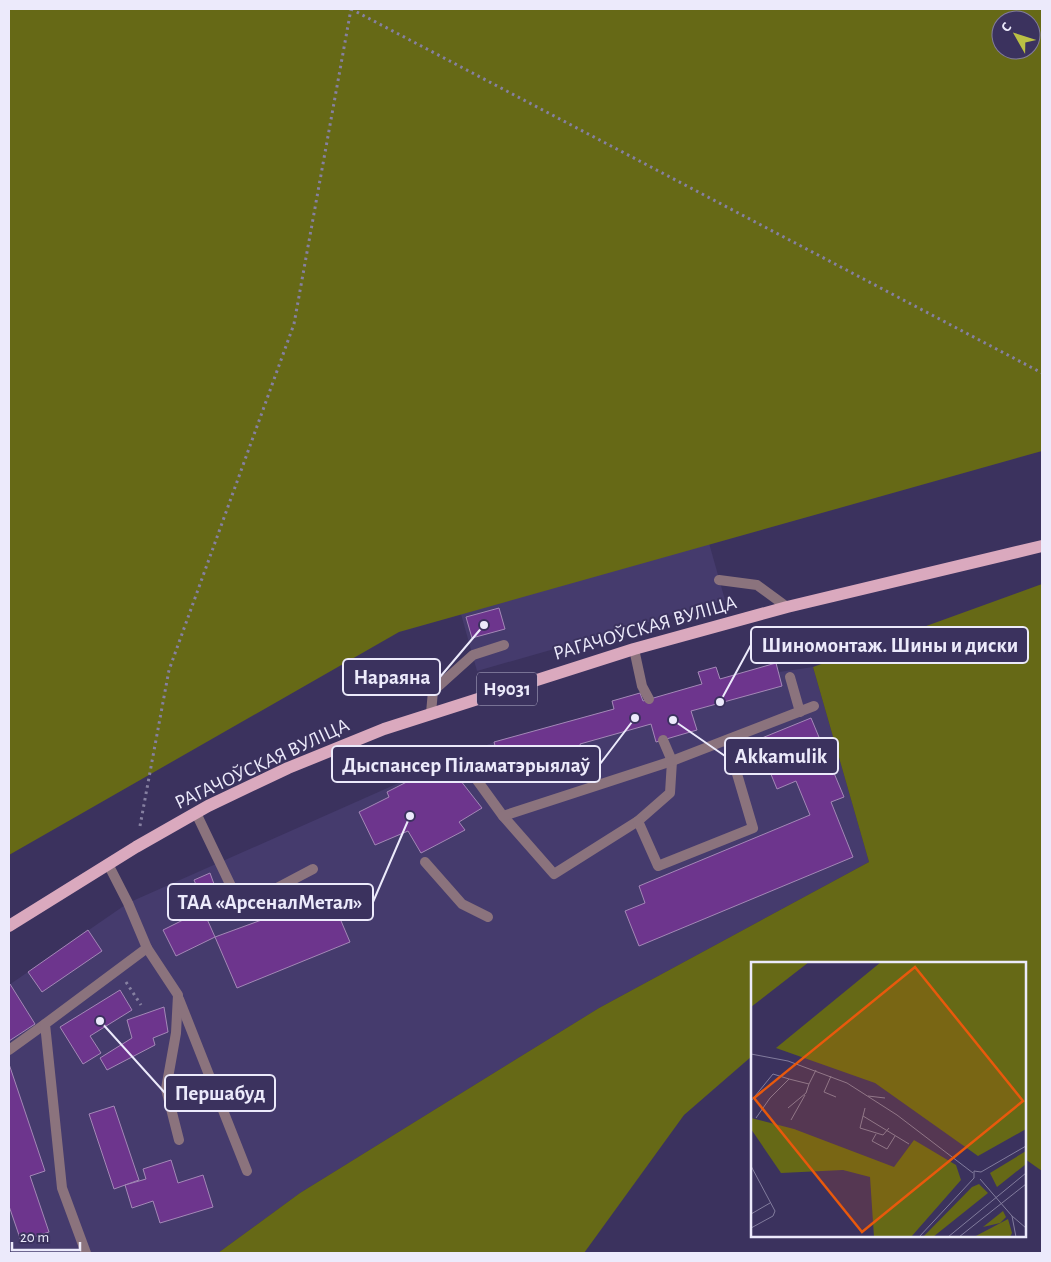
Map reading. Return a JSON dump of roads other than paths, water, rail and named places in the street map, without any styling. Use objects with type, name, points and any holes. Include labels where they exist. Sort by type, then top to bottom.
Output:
[{"type":"main road","name":"РАГАЧОЎСКАЯ ВУЛІЦА","points":[[9,926],[136,847],[196,813],[288,768],[384,728],[634,649],[786,607],[1042,546]]},
{"type":"lane","points":[[720,580],[757,584],[786,607]]},
{"type":"lane","points":[[431,714],[433,691],[472,655],[504,645]]},
{"type":"lane","points":[[634,649],[642,686],[649,699]]},
{"type":"lane","points":[[790,677],[800,712]]},
{"type":"lane","points":[[503,816],[672,761],[814,706]]},
{"type":"lane","points":[[474,776],[503,816],[554,874],[638,821],[670,793],[672,761],[663,740]]},
{"type":"lane","points":[[638,821],[658,866],[753,828],[727,740]]},
{"type":"lane","points":[[196,813],[241,907],[314,869]]},
{"type":"lane","points":[[425,862],[462,904],[488,917]]},
{"type":"lane","points":[[108,864],[128,903],[147,948],[178,995],[247,1171]]},
{"type":"lane","points":[[9,1050],[147,948]]},
{"type":"lane","points":[[178,995],[176,1033],[166,1089],[179,1140]]},
{"type":"lane","points":[[45,1024],[62,1188],[86,1253]]},
{"type":"place","name":"Нараяна","points":[[484,625]]},
{"type":"place","name":"Шиномонтаж. Шины и диски","points":[[720,702]]},
{"type":"place","name":"Дыспансер Піламатэрыялаў","points":[[635,718]]},
{"type":"place","name":"Akkamulik","points":[[673,720]]},
{"type":"place","name":"ТАА «АрсеналМетал»","points":[[410,816]]},
{"type":"place","name":"Першабуд","points":[[100,1021]]}]
